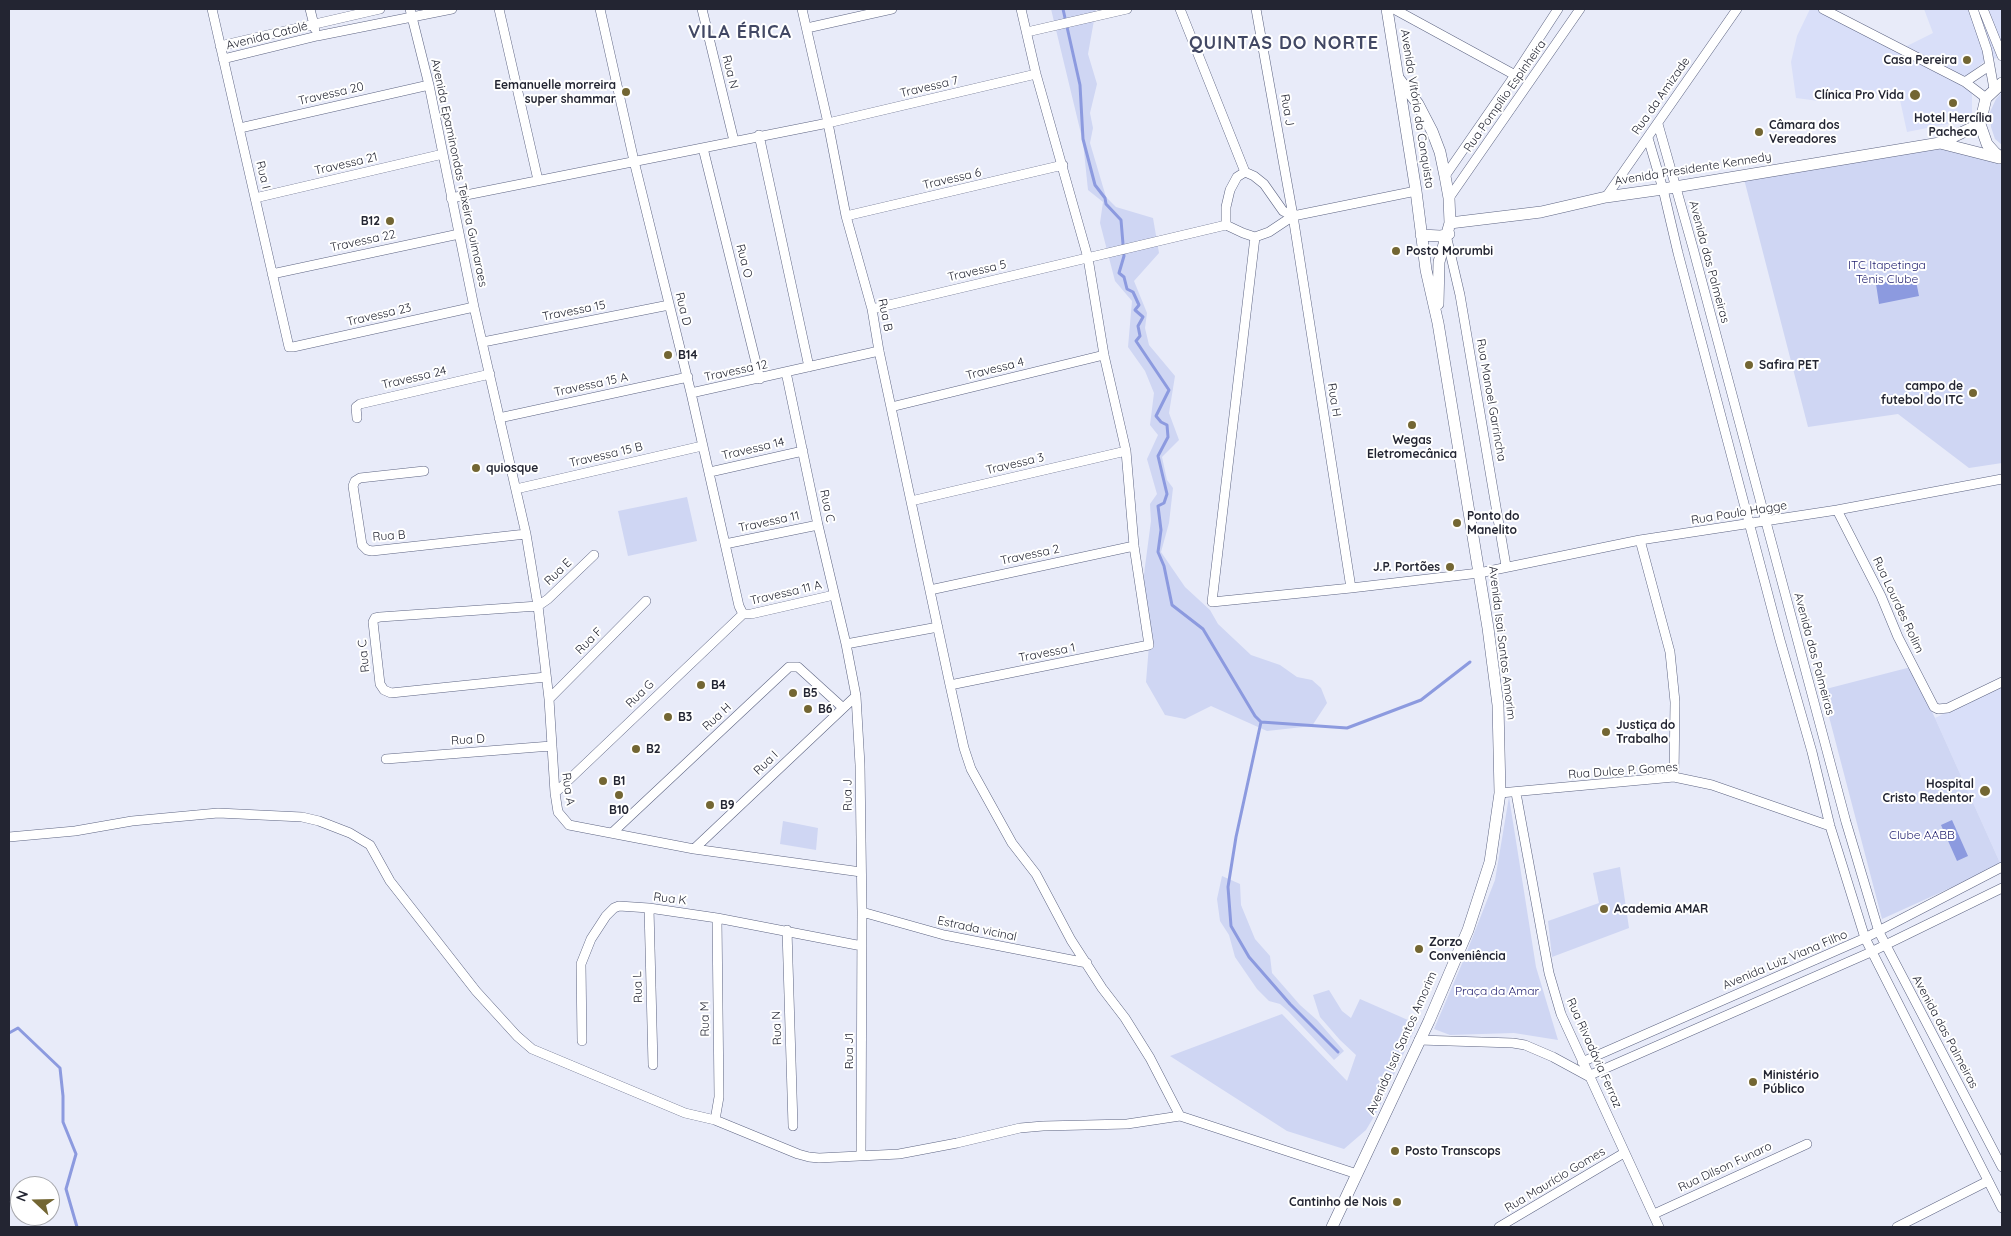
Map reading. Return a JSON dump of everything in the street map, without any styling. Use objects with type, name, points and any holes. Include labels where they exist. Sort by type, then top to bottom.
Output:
[{"type":"main road","name":"Avenida Vitória da Conquista","points":[[1387,9],[1399,79],[1400,102],[1416,191],[1418,215]]},
{"type":"main road","points":[[1399,79],[1418,104],[1432,131],[1440,152],[1449,198],[1449,232],[1440,262],[1438,324]]},
{"type":"main road","points":[[1994,90],[1980,124],[1987,144],[2002,158]]},
{"type":"main road","name":"Avenida Presidente Kennedy","points":[[1420,235],[1440,236],[1449,232],[1606,197],[1940,143],[1980,124]]},
{"type":"main road","name":"Avenida Presidente Kennedy","points":[[1940,143],[2002,158]]},
{"type":"main road","name":"Avenida Isai Santos Amorim","points":[[1332,1227],[1468,930],[1490,862],[1500,793],[1498,705],[1479,573],[1418,215]]},
{"type":"street","name":"Rua I","points":[[212,9],[290,347]]},
{"type":"street","points":[[310,9],[314,24]]},
{"type":"street","name":"Avenida Catolé","points":[[220,46],[380,9]]},
{"type":"street","name":"Avenida Catolé","points":[[223,59],[411,12],[452,9]]},
{"type":"street","points":[[498,9],[538,180]]},
{"type":"street","name":"Rua D","points":[[600,9],[634,161],[688,377],[739,606],[743,614]]},
{"type":"street","name":"Rua N","points":[[702,9],[734,141]]},
{"type":"street","name":"Rua B","points":[[802,9],[828,123],[846,216],[872,309],[879,351],[950,685],[964,748],[971,769],[1012,843],[1036,874],[1071,940],[1146,1051],[1180,1116]]},
{"type":"street","points":[[807,28],[892,9]]},
{"type":"street","points":[[1021,9],[1036,74],[1088,258],[1104,355],[1126,451],[1134,546]]},
{"type":"street","points":[[1026,32],[1127,9]]},
{"type":"street","points":[[1180,9],[1244,172],[1254,176],[1264,184],[1283,211],[1294,216]]},
{"type":"street","name":"Rua J","points":[[1256,9],[1294,216]]},
{"type":"street","points":[[1394,9],[1515,75]]},
{"type":"street","name":"Rua Pompílio Espinheira","points":[[1445,176],[1515,75],[1557,9]]},
{"type":"street","name":"Rua Pompílio Espinheira","points":[[1449,198],[1580,9]]},
{"type":"street","name":"Rua da Amizade","points":[[1606,197],[1737,9]]},
{"type":"street","points":[[1823,9],[1965,82],[1994,90],[1987,50],[1973,9]]},
{"type":"street","points":[[1983,9],[2000,52]]},
{"type":"street","name":"Avenida Epaminondas Teixeira Guimaraes","points":[[411,12],[429,85],[451,198],[499,418]]},
{"type":"street","name":"Avenida Catolé","points":[[314,24],[317,36]]},
{"type":"street","points":[[2000,52],[2002,39]]},
{"type":"street","points":[[1965,82],[1989,66]]},
{"type":"street","name":"Travessa 7","points":[[451,198],[828,123],[1036,74]]},
{"type":"street","name":"Travessa 20","points":[[240,128],[429,85]]},
{"type":"street","name":"Avenida das Palmeiras","points":[[1658,124],[1846,822],[1879,932],[2002,1168]]},
{"type":"street","points":[[759,136],[809,367]]},
{"type":"street","name":"Avenida das Palmeiras","points":[[1648,138],[1663,189],[1678,253],[1780,640],[1812,752],[1830,826],[1865,938],[2002,1208]]},
{"type":"street","name":"Rua O","points":[[703,148],[760,379]]},
{"type":"street","name":"Travessa 21","points":[[255,198],[443,154]]},
{"type":"street","name":"Travessa 6","points":[[846,216],[1063,165]]},
{"type":"street","points":[[1244,172],[1237,178],[1230,190],[1226,207],[1226,225],[1255,237],[1269,232],[1294,216],[1416,191]]},
{"type":"street","name":"Rua H","points":[[1294,216],[1351,588]]},
{"type":"street","name":"Travessa 5","points":[[872,309],[1226,225]]},
{"type":"street","name":"Rua Manoel Garrincha","points":[[1449,232],[1506,566]]},
{"type":"street","name":"Travessa 22","points":[[272,274],[459,234]]},
{"type":"street","points":[[1255,237],[1212,602],[1479,573]]},
{"type":"street","name":"Travessa 15","points":[[483,342],[669,305]]},
{"type":"street","name":"Travessa 23","points":[[290,347],[474,307]]},
{"type":"street","name":"Travessa 12","points":[[691,393],[879,351]]},
{"type":"street","name":"Travessa 4","points":[[891,407],[1104,355]]},
{"type":"street","name":"Rua C","points":[[786,372],[818,525],[846,644]]},
{"type":"street","name":"Travessa 24","points":[[357,418],[356,407],[360,404],[490,374]]},
{"type":"street","name":"Travessa 15 A","points":[[499,418],[688,377]]},
{"type":"street","name":"Rua A","points":[[499,418],[526,534],[538,606],[549,700],[551,746],[558,812],[569,825],[694,849],[861,872]]},
{"type":"street","name":"Travessa 15 B","points":[[516,489],[702,446]]},
{"type":"street","name":"Travessa 14","points":[[710,472],[803,451]]},
{"type":"street","name":"Travessa 3","points":[[911,501],[1126,451]]},
{"type":"street","name":"Rua B","points":[[424,472],[360,478],[355,481],[354,486],[362,545],[367,550],[526,534]]},
{"type":"street","name":"Rua Paulo Hagge","points":[[1479,573],[1640,540],[1837,510],[2002,479]]},
{"type":"street","name":"Rua Lourdes Rolim","points":[[1837,510],[1881,596],[1898,637],[1931,703],[1938,709],[1948,708],[2002,682]]},
{"type":"street","name":"Travessa 11","points":[[725,544],[818,525]]},
{"type":"street","points":[[1640,540],[1670,652],[1674,693],[1674,778]]},
{"type":"street","name":"Travessa 2","points":[[930,590],[1134,546]]},
{"type":"street","name":"Travessa 1","points":[[950,685],[1149,645],[1134,546]]},
{"type":"street","name":"Rua E","points":[[538,606],[548,599],[594,555]]},
{"type":"street","name":"Travessa 11 A","points":[[743,614],[751,614],[834,595]]},
{"type":"street","name":"Rua F","points":[[549,700],[646,601]]},
{"type":"street","name":"Rua C","points":[[538,606],[378,617],[373,622],[380,684],[384,690],[391,693],[546,677]]},
{"type":"street","name":"Rua G","points":[[555,793],[743,614]]},
{"type":"street","points":[[846,644],[938,627]]},
{"type":"street","name":"Rua J","points":[[846,644],[856,696],[860,765],[862,946]]},
{"type":"street","name":"Rua H","points":[[613,832],[789,667],[798,667],[842,707]]},
{"type":"street","name":"Rua I","points":[[694,849],[842,707],[856,696]]},
{"type":"street","name":"Rua D","points":[[386,759],[551,746]]},
{"type":"street","name":"Rua Dulce P. Gomes","points":[[1500,793],[1674,778],[1720,788],[1830,826]]},
{"type":"street","name":"Rua Rivadávia Ferraz","points":[[1516,793],[1549,973],[1581,1066]]},
{"type":"street","points":[[9,837],[67,832],[132,821],[218,813],[302,818],[319,821],[342,830],[361,838],[370,845],[390,881],[476,991],[525,1044],[542,1054],[685,1113],[715,1120],[798,1154],[820,1158],[920,1151],[1020,1128],[1127,1124],[1180,1116],[1357,1174]]},
{"type":"street","name":"Avenida Luiz Viana Filho","points":[[1581,1066],[1879,932],[2002,867]]},
{"type":"street","points":[[1419,1040],[1512,1043],[1581,1066],[1588,1076],[1871,952],[2002,888]]},
{"type":"street","name":"Rua K","points":[[582,1041],[581,964],[591,939],[606,916],[618,906],[649,908],[717,918],[862,946]]},
{"type":"street","name":"Rua L","points":[[649,908],[653,1065]]},
{"type":"street","name":"Estrada vicinal","points":[[862,912],[944,936],[1087,963]]},
{"type":"street","name":"Rua M","points":[[715,1120],[718,1097],[717,918]]},
{"type":"street","name":"Rua N","points":[[787,930],[793,1126]]},
{"type":"street","name":"Rua J1","points":[[861,1156],[862,946]]},
{"type":"street","points":[[1918,1042],[1932,1035]]},
{"type":"street","name":"Rua Rivadávia Ferraz","points":[[1588,1076],[1659,1227]]},
{"type":"street","name":"Rua Dilson Funaro","points":[[1654,1214],[1807,1144]]},
{"type":"street","name":"Rua Maurício Gomes","points":[[1499,1227],[1624,1153]]},
{"type":"street","points":[[1897,1227],[1988,1181]]},
{"type":"shaded area","points":[[1810,9],[1832,9],[1905,47],[1933,33],[1924,9],[2002,9],[2002,57],[1986,60],[1968,75],[1972,93],[1972,119],[1907,132],[1898,91],[1819,101],[1796,98],[1791,62],[1797,36]]},
{"type":"shaded area","name":"Hospital Cristo Redentor","points":[[2002,686],[2002,864],[2001,865],[1935,718]]},
{"type":"green space","points":[[1051,9],[1096,9],[1088,54],[1097,84],[1090,113],[1093,128],[1090,143],[1106,197],[1116,207],[1153,218],[1159,253],[1134,281],[1147,313],[1145,328],[1149,345],[1175,376],[1169,413],[1179,440],[1162,457],[1167,480],[1173,488],[1169,523],[1161,552],[1185,587],[1210,610],[1218,624],[1251,655],[1280,665],[1297,677],[1312,680],[1321,688],[1327,703],[1312,726],[1267,731],[1211,706],[1185,719],[1165,715],[1146,682],[1149,645],[1143,632],[1144,574],[1151,521],[1150,504],[1157,494],[1147,459],[1158,435],[1150,425],[1154,393],[1145,371],[1128,347],[1132,301],[1115,281],[1100,223],[1103,202],[1088,190],[1083,142]]},
{"type":"green space","points":[[2002,92],[2002,145],[1995,139],[1991,127],[1990,112],[1996,99]]},
{"type":"green space","name":"ITC Itapetinga Tênis Clube","points":[[1946,144],[2002,162],[2002,463],[1969,468],[1898,414],[1808,427],[1744,179]]},
{"type":"green space","points":[[687,497],[697,541],[628,556],[618,511]]},
{"type":"green space","name":"Clube AABB","points":[[1911,667],[2001,865],[1882,919],[1822,690]]},
{"type":"green space","name":"Praça da Amar","points":[[1509,797],[1536,967],[1558,1040],[1514,1033],[1450,1035],[1434,1029],[1495,880]]},
{"type":"green space","points":[[783,821],[818,828],[816,850],[780,844]]},
{"type":"green space","name":"Academia AMAR","points":[[1620,867],[1629,928],[1552,957],[1548,921],[1599,903],[1593,873]]},
{"type":"green space","points":[[1222,876],[1240,884],[1241,905],[1255,939],[1270,956],[1272,973],[1344,1051],[1334,1060],[1288,1011],[1280,1004],[1269,1001],[1257,989],[1235,957],[1229,935],[1220,921],[1217,899]]},
{"type":"green space","points":[[1329,990],[1342,1011],[1351,1018],[1360,999],[1417,1024],[1379,1108],[1366,1130],[1344,1149],[1287,1131],[1170,1056],[1282,1014],[1347,1081],[1356,1055],[1320,1017],[1313,995]]},
{"type":"water","points":[[1915,276],[1919,296],[1879,304],[1876,284]]},
{"type":"water","points":[[1952,820],[1968,856],[1957,861],[1941,825]]},
{"type":"waterway","points":[[1063,9],[1080,85],[1083,139],[1095,185],[1105,198],[1106,204],[1121,220],[1124,256],[1119,273],[1124,277],[1127,289],[1133,292],[1139,305],[1135,310],[1143,317],[1138,326],[1140,336],[1136,341],[1169,390],[1156,416],[1167,425],[1168,437],[1158,456],[1167,494],[1164,503],[1158,506],[1161,530],[1158,552],[1164,566],[1172,605],[1203,629],[1255,716],[1261,722],[1347,728],[1421,700],[1470,662]]},
{"type":"waterway","points":[[1261,722],[1236,837],[1228,887],[1231,926],[1249,957],[1290,1004],[1338,1052]]},
{"type":"waterway","points":[[9,1033],[18,1028],[60,1068],[63,1122],[76,1154],[66,1189],[77,1227]]},
{"type":"place","name":"Casa Pereira","points":[[1967,60]]},
{"type":"place","name":"Eemanuelle morreira super shammar","points":[[626,92]]},
{"type":"place","name":"Clínica Pro Vida","points":[[1915,95]]},
{"type":"place","name":"Hotel Hercília Pacheco","points":[[1953,103]]},
{"type":"place","name":"Câmara dos Vereadores","points":[[1759,132]]},
{"type":"place","name":"B12","points":[[390,221]]},
{"type":"place","name":"Posto Morumbi","points":[[1396,251]]},
{"type":"place","name":"B14","points":[[668,355]]},
{"type":"place","name":"Safira PET","points":[[1749,365]]},
{"type":"place","name":"campo de futebol do ITC","points":[[1973,393]]},
{"type":"place","name":"Wegas Eletromecânica","points":[[1412,425]]},
{"type":"place","name":"quiosque","points":[[476,468]]},
{"type":"place","name":"Ponto do Manelito","points":[[1457,523]]},
{"type":"place","name":"J.P. Portões","points":[[1450,567]]},
{"type":"place","name":"B4","points":[[701,685]]},
{"type":"place","name":"B5","points":[[793,693]]},
{"type":"place","name":"B6","points":[[808,709]]},
{"type":"place","name":"B3","points":[[668,717]]},
{"type":"place","name":"Justiça do Trabalho","points":[[1606,732]]},
{"type":"place","name":"B2","points":[[636,749]]},
{"type":"place","name":"B1","points":[[603,781]]},
{"type":"place","name":"Hospital Cristo Redentor","points":[[1985,791]]},
{"type":"place","name":"B10","points":[[619,795]]},
{"type":"place","name":"B9","points":[[710,805]]},
{"type":"place","name":"Academia AMAR","points":[[1604,909]]},
{"type":"place","name":"Zorzo Conveniência","points":[[1419,949]]},
{"type":"place","name":"Ministério Público","points":[[1753,1082]]},
{"type":"place","name":"Posto Transcops","points":[[1395,1151]]},
{"type":"place","name":"Cantinho de Nois","points":[[1397,1202]]},
{"type":"district","name":"VILA ÉRICA","points":[[740,33]]},
{"type":"district","name":"QUINTAS DO NORTE","points":[[1284,44]]}]
